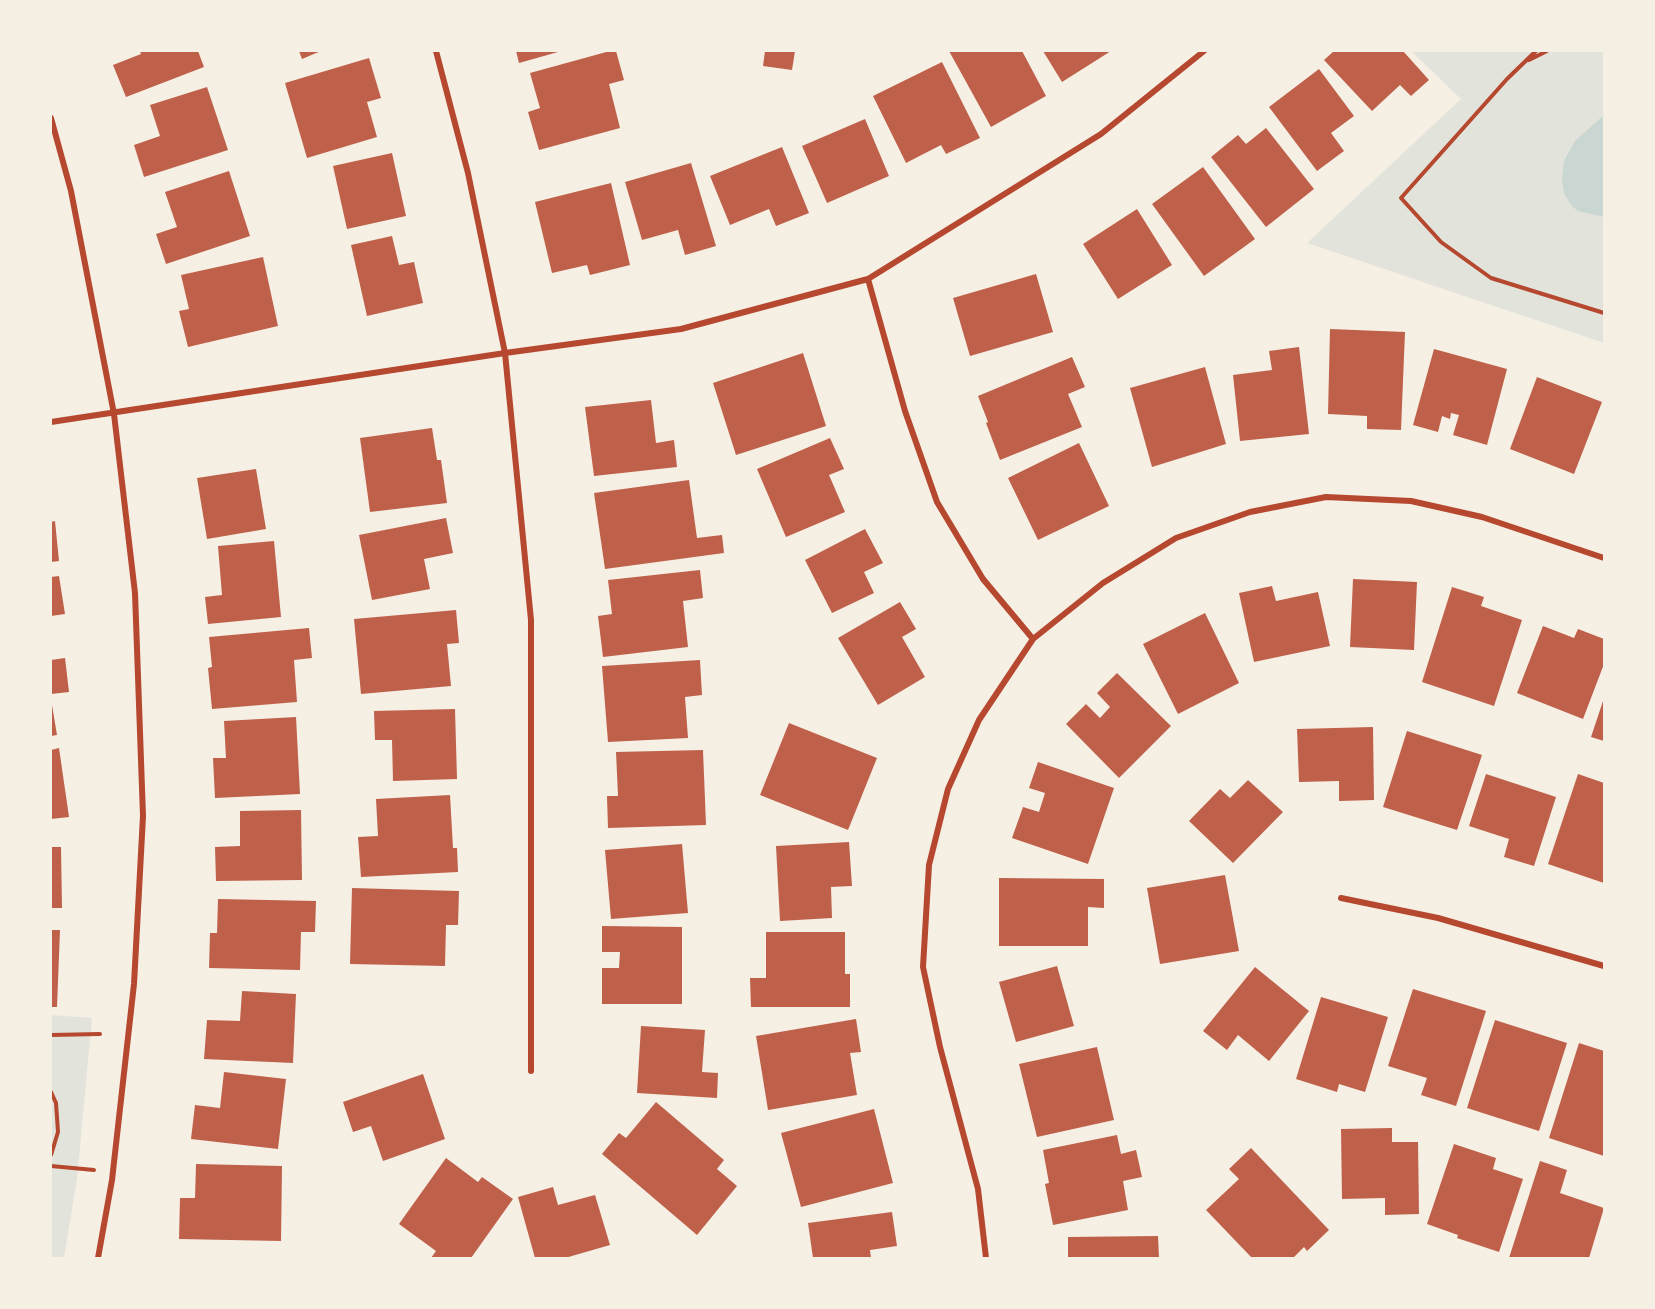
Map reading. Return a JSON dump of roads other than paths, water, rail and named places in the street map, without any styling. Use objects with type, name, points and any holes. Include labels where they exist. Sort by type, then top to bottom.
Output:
[{"type":"street","points":[[436,51],[468,173],[505,353],[531,621],[531,1071]]},
{"type":"street","points":[[51,422],[505,353],[681,329],[868,279],[1101,134],[1204,51]]},
{"type":"street","points":[[51,118],[71,191],[114,414],[135,594],[143,816],[134,984],[113,1171],[98,1258]]},
{"type":"street","points":[[868,279],[905,411],[937,502],[982,579],[1033,639]]},
{"type":"street","points":[[986,1258],[978,1189],[940,1047],[923,967],[929,865],[948,789],[979,720],[1033,639],[1104,583],[1176,538],[1250,512],[1326,497],[1411,501],[1482,517],[1604,558]]},
{"type":"street","points":[[1341,898],[1438,918],[1604,966]]}]
